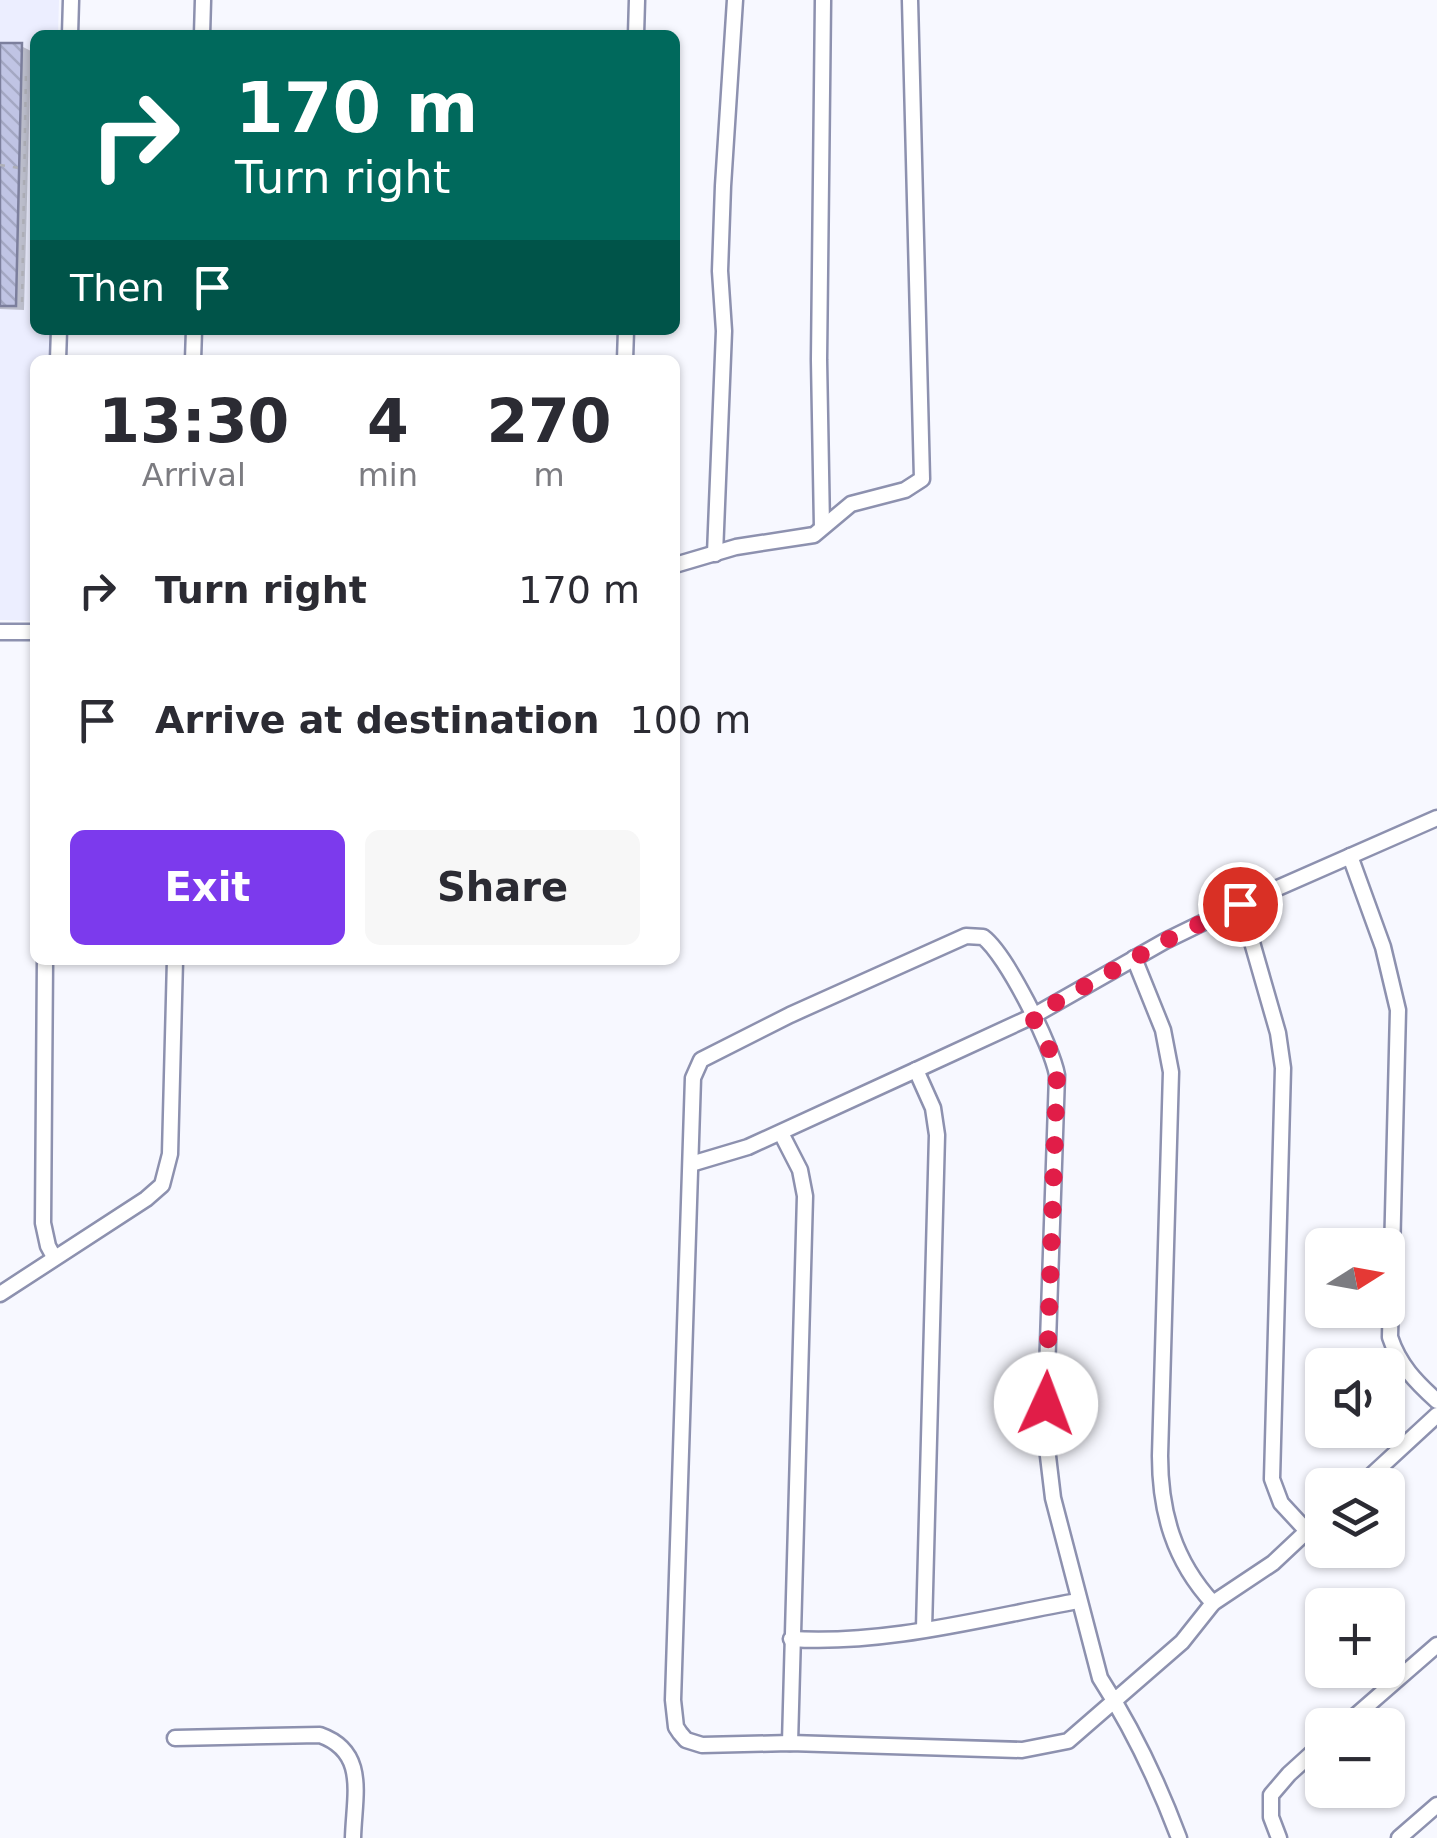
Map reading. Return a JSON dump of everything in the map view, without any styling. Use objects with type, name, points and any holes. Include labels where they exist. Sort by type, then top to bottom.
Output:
[{"type":"street","points":[[70,30],[71,0]]},
{"type":"street","points":[[202,30],[203,0]]},
{"type":"street","points":[[636,30],[637,0]]},
{"type":"street","points":[[715,554],[724,330],[720,271],[722,203],[735,0]]},
{"type":"street","points":[[822,527],[819,260],[823,0]]},
{"type":"street","points":[[680,563],[736,547],[814,535],[850,504],[905,490],[918,484],[923,474],[910,0]]},
{"type":"street","points":[[0,632],[30,632]]},
{"type":"street","points":[[691,1164],[730,1154],[781,1133],[1032,1016],[1240,904],[1437,818]]},
{"type":"street","points":[[1350,856],[1387,960],[1398,1010],[1390,1337],[1412,1379],[1437,1401]]},
{"type":"street","points":[[1240,904],[1270,1004],[1283,1068],[1272,1478],[1281,1503],[1305,1529]]},
{"type":"street","points":[[1179,1838],[1156,1777],[1116,1702],[1100,1678],[1078,1602],[1046,1455],[1057,1075],[1050,1051],[999,953],[984,938],[966,936],[790,1014],[701,1060],[693,1078],[673,1700],[676,1727],[686,1740],[702,1744],[1038,1749],[1068,1742],[1116,1702],[1182,1642],[1212,1603],[1273,1562],[1305,1531]]},
{"type":"street","points":[[1134,958],[1163,1030],[1172,1072],[1161,1484],[1166,1521],[1183,1566],[1212,1603]]},
{"type":"street","points":[[45,965],[43,1224],[54,1257]]},
{"type":"street","points":[[0,1294],[162,1185],[170,1154],[175,965]]},
{"type":"street","points":[[916,1070],[933,1108],[937,1135],[924,1628]]},
{"type":"street","points":[[781,1133],[800,1170],[805,1196],[790,1743]]},
{"type":"street","points":[[1379,1468],[1437,1415]]},
{"type":"street","points":[[791,1639],[839,1642],[1078,1602]]},
{"type":"street","points":[[1365,1708],[1437,1645]]},
{"type":"street","points":[[175,1738],[320,1735],[339,1742],[353,1762],[353,1838]]},
{"type":"street","points":[[1280,1838],[1271,1817],[1271,1794],[1305,1761]]},
{"type":"street","points":[[1399,1838],[1437,1805]]},
{"type":"path","points":[[22,302],[26,68]]},
{"type":"path","points":[[0,165],[27,169]]},
{"type":"shaded area","points":[[0,0],[59,0],[58,30],[30,30],[30,335],[52,335],[52,355],[30,355],[30,621],[0,620]]},
{"type":"building","points":[[0,43],[22,43],[16,306],[0,306]]},
{"type":"route","points":[[1046,1404],[1057,1075],[1032,1016],[1240,904]]}]
